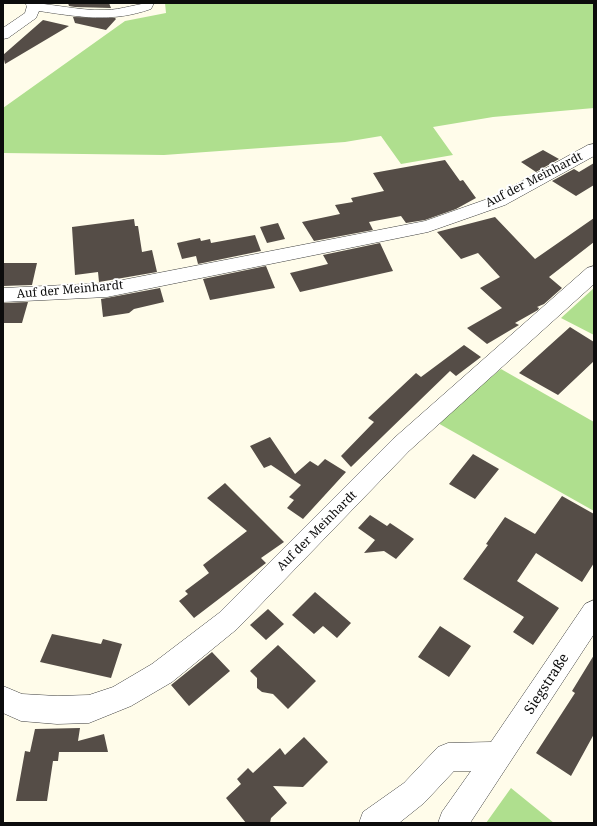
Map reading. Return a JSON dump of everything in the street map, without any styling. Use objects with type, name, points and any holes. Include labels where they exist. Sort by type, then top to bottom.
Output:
[{"type":"street","points":[[3,35],[31,15],[33,4],[99,15],[113,15],[136,10],[146,6],[147,3]]},
{"type":"street","name":"Auf der Meinhardt","points":[[3,295],[106,290],[428,226],[499,201],[594,149]]},
{"type":"street","name":"Auf der Meinhardt","points":[[3,699],[21,707],[57,710],[89,709],[121,697],[162,673],[228,621],[402,445],[594,273]]},
{"type":"street","name":"Siegstraße","points":[[453,823],[594,612]]},
{"type":"street","points":[[374,823],[414,793],[448,758],[499,756]]},
{"type":"green space","points":[[165,3],[594,3],[594,108],[493,117],[433,127],[453,155],[401,164],[381,136],[345,142],[164,155],[3,153],[3,108],[125,21],[166,13]]},
{"type":"green space","points":[[594,288],[594,335],[561,318]]},
{"type":"green space","points":[[501,369],[594,422],[594,511],[436,422]]},
{"type":"green space","points":[[511,788],[554,823],[486,823]]},
{"type":"building","points":[[68,3],[109,3],[111,8],[75,7],[69,6]]},
{"type":"building","points":[[73,17],[116,19],[106,30],[75,23]]},
{"type":"building","points":[[43,20],[69,26],[5,64],[3,55]]},
{"type":"building","points":[[543,150],[559,159],[536,172],[521,162]]},
{"type":"building","points":[[445,160],[460,181],[463,180],[476,198],[456,209],[425,220],[406,223],[401,216],[369,222],[373,230],[314,241],[302,222],[340,214],[335,205],[353,202],[351,198],[384,191],[373,173]]},
{"type":"building","points":[[594,163],[594,185],[576,196],[552,181],[574,169],[579,172]]},
{"type":"building","points":[[495,217],[535,259],[594,218],[594,242],[549,277],[562,288],[544,304],[537,307],[539,308],[538,310],[515,323],[519,325],[487,344],[467,328],[502,308],[480,288],[500,277],[478,253],[461,259],[437,232]]},
{"type":"building","points":[[134,219],[135,226],[138,226],[142,252],[152,250],[157,272],[99,282],[98,272],[75,275],[72,227]]},
{"type":"building","points":[[278,223],[285,239],[267,243],[260,227]]},
{"type":"building","points":[[255,235],[261,251],[198,264],[196,256],[182,259],[177,243],[200,238],[201,241],[210,239],[211,243]]},
{"type":"building","points":[[380,243],[393,271],[300,292],[290,273],[328,264],[323,255]]},
{"type":"building","points":[[3,263],[37,263],[32,285],[3,286]]},
{"type":"building","points":[[266,266],[275,288],[210,300],[203,279]]},
{"type":"building","points":[[160,288],[164,302],[134,309],[129,313],[103,317],[101,299]]},
{"type":"building","points":[[28,302],[22,323],[3,323],[3,303]]},
{"type":"building","points":[[570,327],[594,342],[594,361],[558,395],[519,373]]},
{"type":"building","points":[[464,345],[481,357],[456,376],[450,371],[351,467],[341,456],[374,422],[368,418],[416,373],[421,377]]},
{"type":"building","points":[[270,437],[295,474],[310,461],[318,466],[325,459],[346,472],[303,519],[287,508],[294,500],[289,497],[301,485],[271,465],[264,468],[250,446]]},
{"type":"building","points":[[473,454],[499,469],[475,499],[449,484]]},
{"type":"building","points":[[225,483],[284,542],[261,558],[266,563],[194,618],[179,601],[188,594],[185,591],[209,573],[203,565],[247,531],[207,498]]},
{"type":"building","points":[[562,496],[594,514],[594,563],[582,582],[536,553],[517,581],[559,608],[533,645],[513,632],[524,617],[463,579],[488,545],[486,544],[505,517],[535,534]]},
{"type":"building","points":[[370,515],[387,526],[390,523],[414,539],[396,559],[384,551],[364,553],[375,540],[358,528]]},
{"type":"building","points":[[315,592],[351,623],[337,638],[323,626],[314,634],[292,615]]},
{"type":"building","points":[[268,609],[284,624],[266,640],[250,625]]},
{"type":"building","points":[[440,626],[471,646],[449,677],[418,657]]},
{"type":"building","points":[[52,634],[101,644],[103,639],[122,644],[111,678],[40,662]]},
{"type":"building","points":[[278,645],[316,681],[288,709],[273,694],[262,692],[257,688],[257,678],[250,671]]},
{"type":"building","points":[[212,652],[230,671],[189,706],[171,685]]},
{"type":"building","points":[[594,655],[594,734],[571,776],[536,753],[575,693],[572,691]]},
{"type":"building","points":[[80,728],[78,741],[104,734],[108,752],[59,752],[58,761],[53,761],[47,801],[16,801],[25,751],[30,752],[35,729]]},
{"type":"building","points":[[304,737],[328,762],[303,787],[273,786],[287,803],[271,818],[270,823],[246,823],[226,798],[241,784],[237,779],[248,768],[253,773],[280,748],[285,755]]}]
